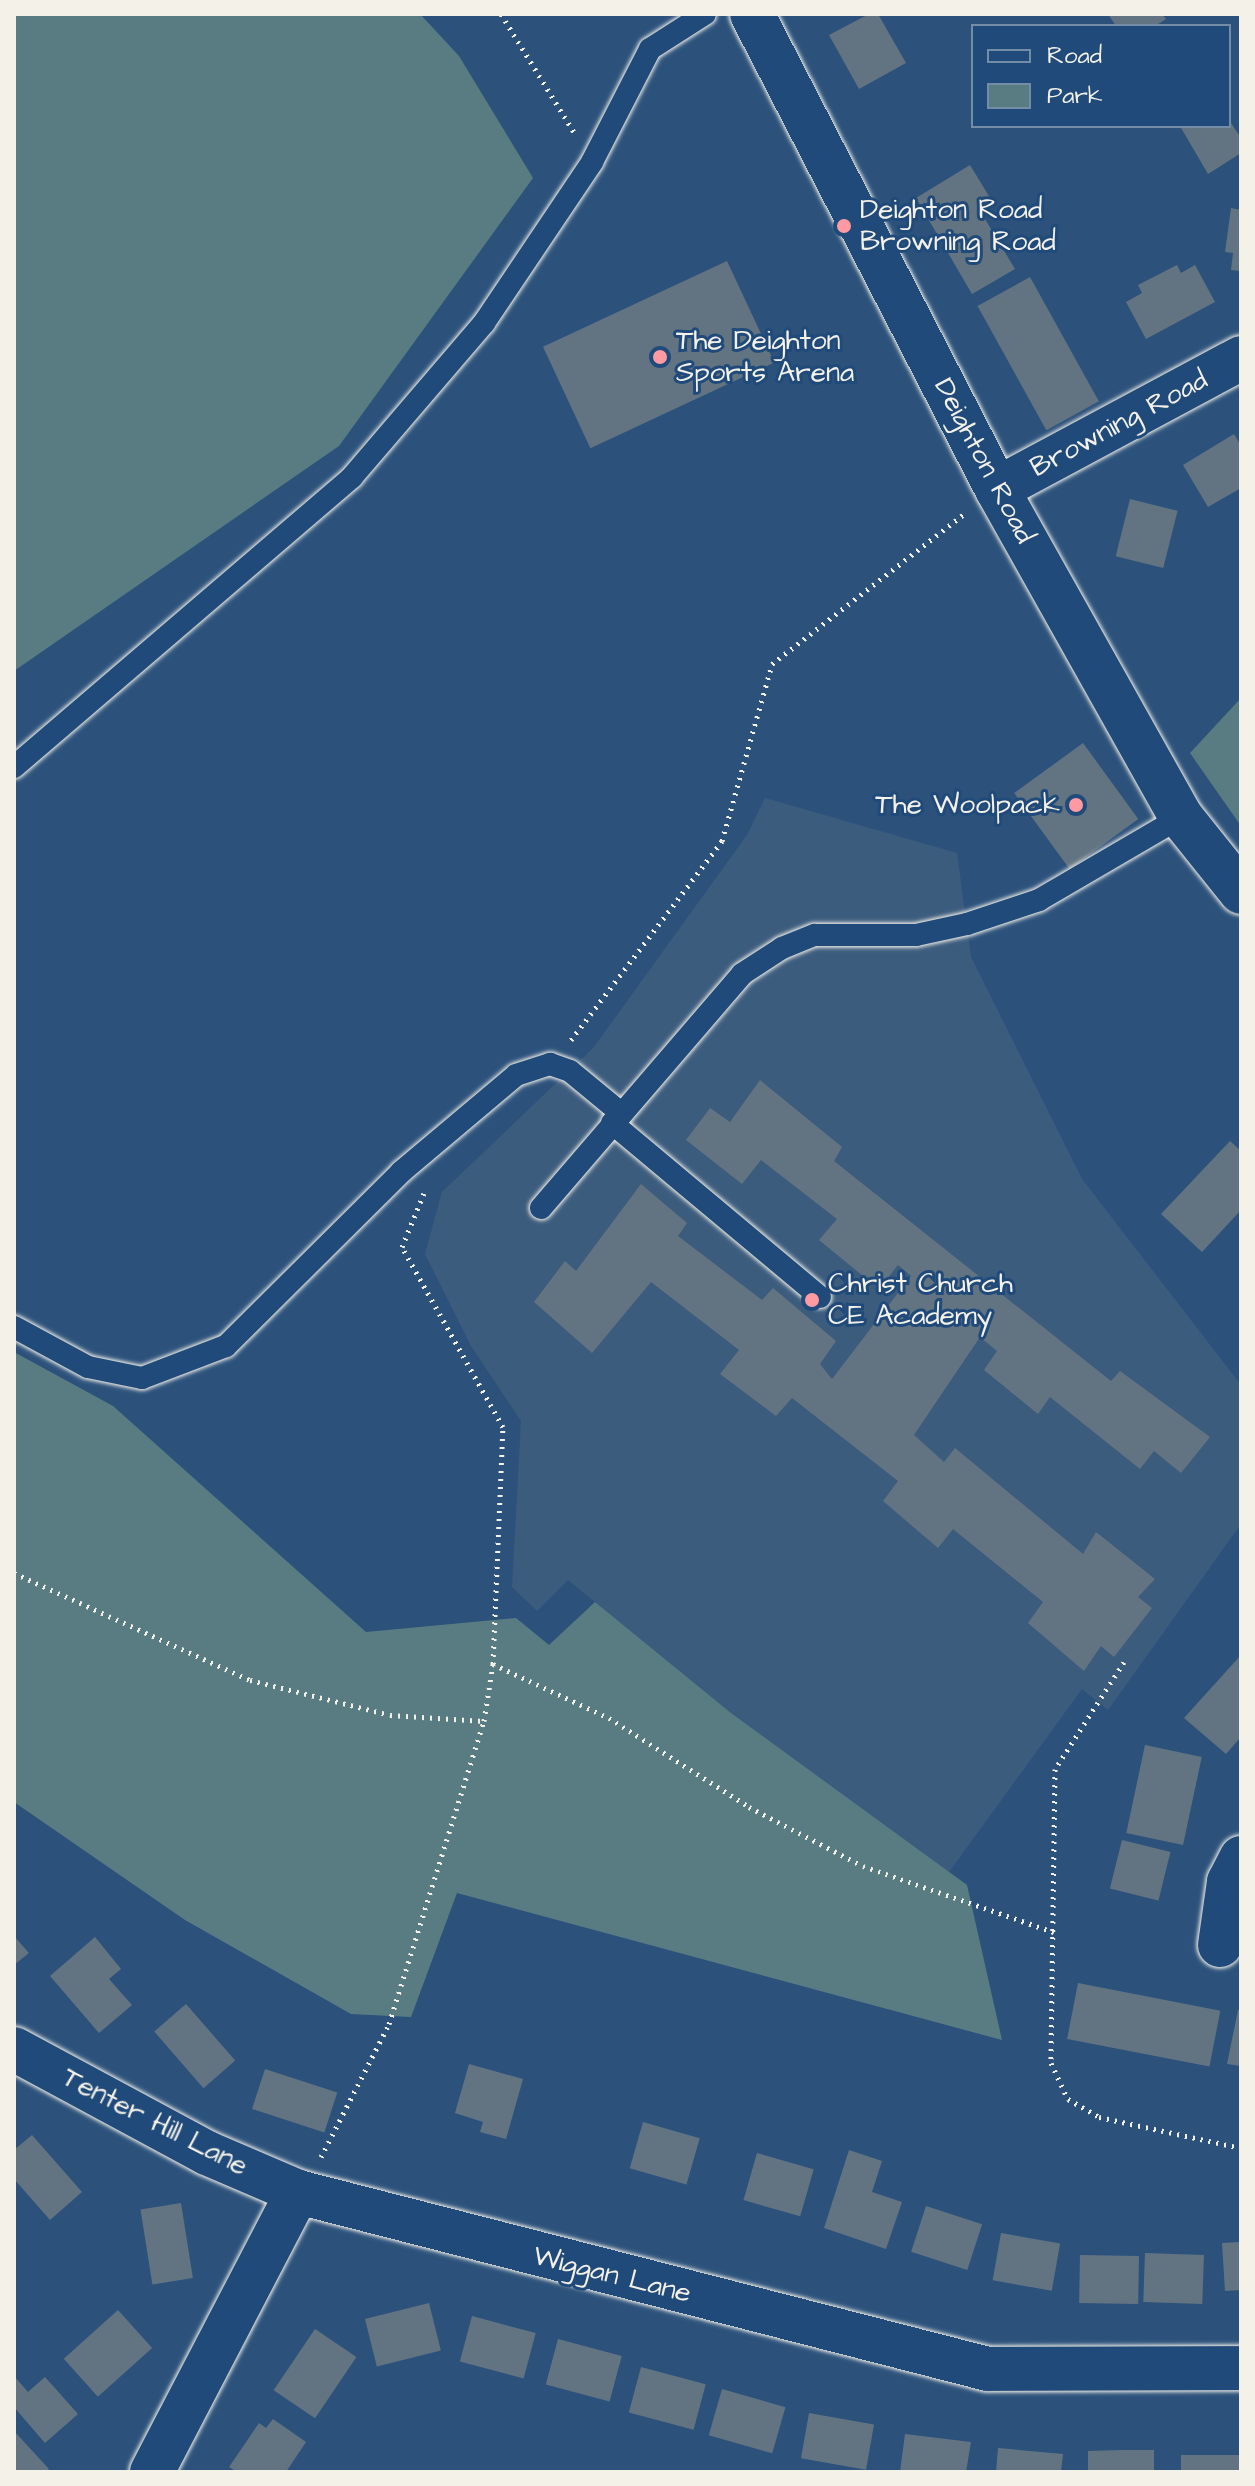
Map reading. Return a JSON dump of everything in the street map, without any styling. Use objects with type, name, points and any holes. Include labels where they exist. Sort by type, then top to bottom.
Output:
[{"type":"street","name":"Deighton Road","points":[[752,14],[997,489],[1181,817],[1241,892]]},
{"type":"street","name":"Browning Road","points":[[997,489],[1241,358]]},
{"type":"street","points":[[1220,1945],[1229,1882],[1241,1858]]},
{"type":"street","name":"Tenter Hill Lane","points":[[14,2049],[207,2153],[298,2192]]},
{"type":"street","name":"Wiggan Lane","points":[[298,2192],[988,2369],[1241,2368]]},
{"type":"street","points":[[152,2472],[298,2192]]},
{"type":"lane","points":[[14,767],[352,477],[484,323],[592,162],[650,49],[705,14]]},
{"type":"lane","points":[[541,1208],[742,974],[782,948],[815,935],[916,935],[967,924],[1039,900],[1181,817]]},
{"type":"lane","points":[[14,1327],[88,1367],[142,1378],[226,1346],[401,1172],[516,1075],[550,1064],[570,1071],[617,1118],[820,1297]]},
{"type":"path","points":[[501,14],[592,162]]},
{"type":"path","points":[[772,664],[997,489]]},
{"type":"path","points":[[14,1573],[250,1680],[390,1715],[484,1721],[389,2024],[298,2192]]},
{"type":"path","points":[[1124,1662],[1055,1769],[1051,2063],[1068,2099],[1099,2117],[1241,2148]]},
{"type":"path","points":[[493,1664],[609,1718],[749,1807],[863,1866],[1054,1932]]},
{"type":"shaded area","name":"Christ Church CE Academy","points":[[765,798],[957,853],[971,957],[1082,1179],[1241,1385],[1241,1524],[1108,1710],[1082,1689],[949,1872],[731,1713],[568,1580],[537,1611],[512,1587],[521,1421],[471,1346],[425,1254],[442,1192],[594,1047],[747,835]]},
{"type":"green space","points":[[14,14],[420,14],[459,56],[533,178],[339,446],[14,671]]},
{"type":"green space","points":[[1241,698],[1241,826],[1190,753]]},
{"type":"green space","points":[[14,1352],[113,1406],[366,1632],[516,1618],[549,1645],[595,1602],[731,1713],[967,1885],[1002,2040],[457,1893],[411,2017],[351,2014],[185,1920],[14,1802]]},
{"type":"building","points":[[869,14],[878,14],[906,63],[859,89],[829,35]]},
{"type":"building","points":[[1108,14],[1162,14],[1166,19],[1158,24],[1115,24]]},
{"type":"building","points":[[1231,123],[1241,138],[1241,153],[1208,174],[1181,128],[1231,128]]},
{"type":"building","points":[[970,165],[995,206],[982,214],[1015,269],[972,294],[916,198]]},
{"type":"building","points":[[1231,208],[1241,210],[1241,271],[1231,270],[1233,253],[1225,252]]},
{"type":"building","name":"The Deighton Sports Arena","points":[[727,261],[774,363],[590,448],[543,347]]},
{"type":"building","points":[[1177,265],[1181,273],[1195,265],[1215,302],[1146,339],[1126,302],[1142,293],[1138,285]]},
{"type":"building","points":[[1030,277],[1099,401],[1046,430],[978,306]]},
{"type":"building","points":[[1234,434],[1241,446],[1241,488],[1208,507],[1183,465]]},
{"type":"building","points":[[1130,499],[1178,511],[1163,568],[1116,556]]},
{"type":"building","name":"The Woolpack","points":[[1083,743],[1138,819],[1069,869],[1014,793]]},
{"type":"building","points":[[760,1080],[842,1147],[834,1161],[1111,1381],[1120,1371],[1210,1437],[1181,1473],[1154,1451],[1140,1469],[1050,1397],[1038,1414],[984,1370],[997,1351],[980,1337],[914,1435],[944,1462],[955,1448],[1083,1554],[1096,1532],[1155,1579],[1138,1597],[1152,1608],[1114,1657],[1101,1646],[1084,1671],[1028,1623],[1043,1602],[953,1529],[938,1548],[883,1501],[898,1481],[792,1398],[776,1416],[720,1374],[739,1350],[651,1282],[592,1353],[534,1302],[565,1261],[576,1271],[641,1184],[687,1223],[678,1236],[762,1300],[773,1288],[836,1341],[820,1364],[832,1379],[911,1276],[898,1265],[879,1289],[819,1240],[837,1219],[761,1160],[742,1184],[686,1140],[710,1108],[730,1122]]},
{"type":"building","points":[[1230,1141],[1241,1151],[1241,1210],[1202,1252],[1161,1214]]},
{"type":"building","points":[[1241,1655],[1241,1737],[1226,1754],[1184,1718]]},
{"type":"building","points":[[1145,1745],[1202,1757],[1183,1845],[1126,1833]]},
{"type":"building","points":[[1122,1840],[1171,1852],[1158,1901],[1110,1889]]},
{"type":"building","points":[[14,1936],[29,1953],[14,1965]]},
{"type":"building","points":[[95,1937],[121,1969],[109,1979],[132,2005],[99,2033],[50,1976]]},
{"type":"building","points":[[1078,1983],[1220,2011],[1209,2067],[1067,2039]]},
{"type":"building","points":[[186,2004],[235,2061],[204,2088],[154,2032]]},
{"type":"building","points":[[1238,2010],[1241,2010],[1241,2066],[1227,2064]]},
{"type":"building","points":[[469,2064],[523,2079],[506,2139],[480,2132],[483,2122],[455,2113]]},
{"type":"building","points":[[265,2069],[337,2092],[324,2132],[252,2109]]},
{"type":"building","points":[[643,2122],[700,2138],[686,2184],[630,2168]]},
{"type":"building","points":[[32,2135],[82,2192],[50,2220],[14,2179],[14,2150]]},
{"type":"building","points":[[849,2150],[882,2161],[872,2192],[902,2202],[886,2249],[824,2228]]},
{"type":"building","points":[[757,2153],[814,2169],[800,2216],[743,2200]]},
{"type":"building","points":[[181,2203],[193,2278],[152,2284],[141,2209]]},
{"type":"building","points":[[926,2206],[982,2224],[967,2270],[911,2252]]},
{"type":"building","points":[[1001,2233],[1060,2243],[1052,2291],[993,2280]]},
{"type":"building","points":[[1241,2242],[1241,2290],[1225,2291],[1222,2243]]},
{"type":"building","points":[[1145,2253],[1204,2255],[1202,2304],[1143,2302]]},
{"type":"building","points":[[1080,2255],[1139,2256],[1138,2304],[1079,2303]]},
{"type":"building","points":[[429,2303],[441,2351],[377,2367],[365,2319]]},
{"type":"building","points":[[118,2310],[152,2348],[98,2397],[64,2359]]},
{"type":"building","points":[[472,2316],[536,2333],[524,2378],[460,2361]]},
{"type":"building","points":[[315,2329],[356,2357],[315,2418],[274,2390]]},
{"type":"building","points":[[558,2339],[622,2356],[610,2401],[546,2384]]},
{"type":"building","points":[[641,2367],[706,2384],[694,2430],[629,2412]]},
{"type":"building","points":[[14,2376],[28,2392],[45,2377],[78,2414],[45,2443],[14,2407]]},
{"type":"building","points":[[722,2389],[785,2407],[772,2453],[709,2435]]},
{"type":"building","points":[[809,2413],[874,2424],[866,2470],[801,2458]]},
{"type":"building","points":[[273,2419],[306,2442],[286,2472],[237,2472],[229,2467],[259,2423],[266,2428]]},
{"type":"building","points":[[14,2431],[49,2469],[45,2472],[14,2472]]},
{"type":"building","points":[[905,2434],[971,2442],[966,2472],[900,2472]]},
{"type":"building","points":[[998,2448],[1063,2454],[1061,2472],[996,2472]]},
{"type":"building","points":[[1154,2450],[1154,2472],[1088,2472],[1088,2451]]},
{"type":"building","points":[[1181,2455],[1241,2455],[1241,2472],[1181,2472]]},
{"type":"place","name":"Deighton Road Browning Road","points":[[844,226]]},
{"type":"place","name":"The Deighton Sports Arena","points":[[660,357]]},
{"type":"place","name":"The Woolpack","points":[[1076,805]]},
{"type":"place","name":"Christ Church CE Academy","points":[[812,1300]]}]
